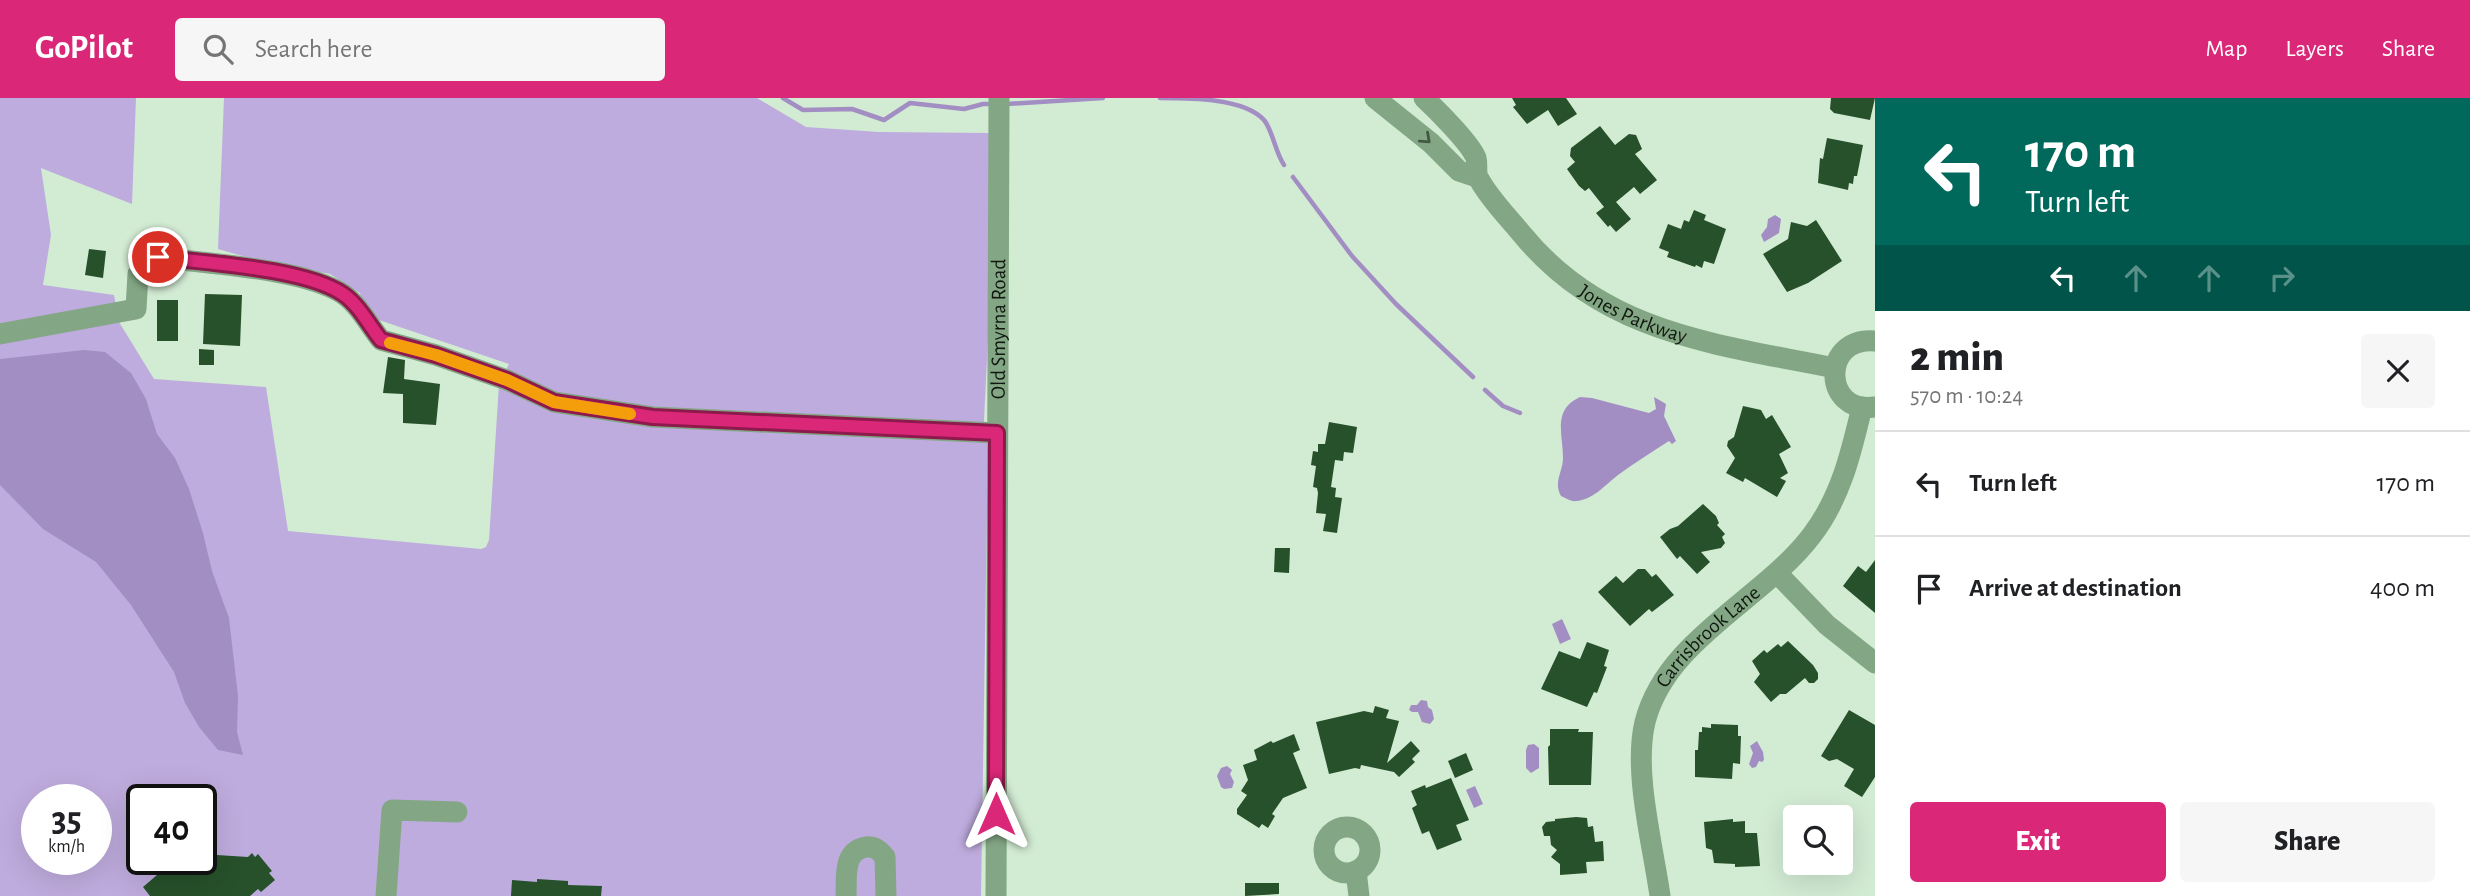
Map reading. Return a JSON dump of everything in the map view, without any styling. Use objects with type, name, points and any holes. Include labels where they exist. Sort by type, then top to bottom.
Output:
[{"type":"street","name":"Jones Parkway","points":[[1375,98],[1421,134],[1459,171],[1477,177],[1523,236],[1551,265],[1570,282],[1608,307],[1669,333],[1835,368]]},
{"type":"street","name":"Jones Parkway","points":[[1424,98],[1453,128],[1476,159],[1477,177]]},
{"type":"street","name":"Old Smyrna Road","points":[[996,896],[999,104]]},
{"type":"street","points":[[0,334],[136,309],[138,274],[158,257],[301,276],[342,293],[357,306],[381,340],[436,355],[507,380],[554,402],[653,417],[997,433]]},
{"type":"street","points":[[1868,407],[1846,400],[1839,392],[1835,381],[1835,368],[1845,349],[1854,343],[1875,341]]},
{"type":"street","name":"Carrisbrook Lane","points":[[1660,896],[1643,785],[1644,724],[1653,696],[1668,671],[1692,646],[1777,573],[1812,535],[1837,492],[1868,407]]},
{"type":"street","points":[[1777,573],[1827,625],[1875,663]]},
{"type":"street","points":[[386,896],[392,810],[457,812]]},
{"type":"street","points":[[846,896],[848,862],[855,852],[870,847],[877,849],[885,858],[886,896]]},
{"type":"street","points":[[1356,871],[1359,896]]},
{"type":"shaded area","points":[[0,98],[136,98],[132,204],[41,168],[51,235],[43,285],[114,295],[119,322],[154,379],[266,387],[288,531],[481,549],[486,547],[489,540],[499,384],[509,364],[376,319],[362,303],[360,293],[330,274],[260,261],[218,249],[224,98],[757,98],[806,127],[879,132],[990,133],[989,319],[984,420],[988,452],[981,896],[0,896]]},
{"type":"shaded area","points":[[1775,215],[1781,219],[1779,233],[1764,242],[1761,235],[1767,227],[1768,219]]},
{"type":"shaded area","points":[[84,350],[105,352],[131,373],[146,399],[157,434],[175,458],[189,489],[212,571],[229,618],[238,696],[237,732],[243,755],[218,750],[199,727],[185,703],[174,672],[131,605],[96,562],[43,529],[0,485],[0,359]]},
{"type":"shaded area","points":[[1580,397],[1649,413],[1656,409],[1654,397],[1666,404],[1664,416],[1676,441],[1672,444],[1669,441],[1593,495],[1582,500],[1568,500],[1561,496],[1558,486],[1563,463],[1561,423],[1562,416],[1571,402]]},
{"type":"shaded area","points":[[1562,619],[1571,639],[1560,644],[1552,624]]},
{"type":"shaded area","points":[[1421,700],[1427,701],[1432,710],[1434,719],[1430,724],[1422,722],[1418,712],[1409,710],[1411,705],[1417,705]]},
{"type":"shaded area","points":[[1757,741],[1764,760],[1752,768],[1749,764],[1753,753],[1750,746]]},
{"type":"shaded area","points":[[1534,744],[1539,748],[1539,768],[1531,773],[1526,768],[1526,750],[1528,745]]},
{"type":"shaded area","points":[[1227,766],[1232,770],[1230,774],[1234,782],[1232,788],[1224,789],[1217,776],[1221,768]]},
{"type":"shaded area","points":[[1475,786],[1483,804],[1474,808],[1466,790]]},
{"type":"building","points":[[1512,98],[1566,98],[1577,114],[1558,126],[1548,110],[1527,124],[1513,107],[1516,105]]},
{"type":"building","points":[[1831,98],[1875,98],[1870,120],[1834,113],[1830,109]]},
{"type":"building","points":[[1600,126],[1615,145],[1629,134],[1636,135],[1642,149],[1635,154],[1657,180],[1640,194],[1634,187],[1616,202],[1631,219],[1616,232],[1596,213],[1604,207],[1589,188],[1585,191],[1579,186],[1567,169],[1575,162],[1570,156],[1571,148]]},
{"type":"building","points":[[1827,138],[1863,145],[1857,176],[1854,176],[1853,184],[1849,183],[1848,190],[1818,183],[1820,158],[1823,159]]},
{"type":"building","points":[[1694,210],[1706,215],[1704,220],[1726,229],[1714,264],[1704,261],[1702,268],[1667,257],[1669,252],[1659,248],[1668,224],[1681,229],[1684,220],[1689,222]]},
{"type":"building","points":[[1816,220],[1842,261],[1808,283],[1787,292],[1763,254],[1788,239],[1791,222],[1807,226]]},
{"type":"building","points":[[89,249],[106,251],[103,278],[85,275]]},
{"type":"building","points":[[205,294],[242,295],[240,346],[203,344]]},
{"type":"building","points":[[157,300],[178,300],[178,341],[157,341]]},
{"type":"building","points":[[199,349],[214,350],[214,365],[199,365]]},
{"type":"building","points":[[388,357],[405,360],[404,379],[440,384],[436,425],[403,423],[403,394],[383,393]]},
{"type":"building","points":[[1743,406],[1761,410],[1766,419],[1772,415],[1791,447],[1779,454],[1788,473],[1780,478],[1786,481],[1777,497],[1745,478],[1743,482],[1726,473],[1735,458],[1727,446],[1728,441],[1734,437]]},
{"type":"building","points":[[1329,422],[1357,427],[1353,453],[1344,452],[1343,461],[1335,460],[1331,487],[1336,488],[1335,497],[1342,498],[1337,533],[1323,531],[1326,514],[1316,513],[1318,493],[1317,488],[1313,487],[1316,466],[1311,465],[1313,451],[1318,452],[1318,444],[1325,444]]},
{"type":"building","points":[[1703,504],[1716,516],[1719,523],[1717,525],[1725,534],[1722,537],[1725,543],[1721,548],[1701,552],[1710,562],[1697,574],[1680,556],[1677,559],[1660,537],[1678,526]]},
{"type":"building","points":[[1275,548],[1290,548],[1289,573],[1274,572]]},
{"type":"building","points":[[1875,560],[1875,613],[1843,586],[1858,566],[1866,572]]},
{"type":"building","points":[[1638,569],[1645,569],[1652,577],[1656,574],[1674,595],[1652,612],[1649,609],[1630,626],[1598,592],[1616,576],[1623,583]]},
{"type":"building","points":[[1788,641],[1813,665],[1818,679],[1809,683],[1805,678],[1786,694],[1780,694],[1771,702],[1754,682],[1760,674],[1752,661],[1764,650],[1767,653],[1778,644],[1781,647]]},
{"type":"building","points":[[1587,642],[1609,650],[1604,666],[1607,667],[1597,693],[1594,692],[1587,707],[1541,689],[1559,651],[1580,659]]},
{"type":"building","points":[[1375,706],[1389,710],[1386,718],[1399,721],[1387,763],[1411,741],[1420,751],[1412,759],[1415,762],[1399,777],[1394,772],[1361,765],[1360,769],[1329,774],[1316,722],[1364,711],[1373,713]]},
{"type":"building","points":[[1849,710],[1875,725],[1875,777],[1862,797],[1844,786],[1854,769],[1837,759],[1829,761],[1821,756]]},
{"type":"building","points":[[1711,724],[1738,725],[1738,736],[1741,736],[1740,764],[1733,763],[1732,779],[1695,777],[1695,750],[1698,750],[1699,732],[1702,732],[1702,727],[1711,728]]},
{"type":"building","points":[[1550,729],[1593,732],[1591,785],[1549,785]]},
{"type":"building","points":[[1294,734],[1300,750],[1293,753],[1307,788],[1283,798],[1272,814],[1275,816],[1268,828],[1262,824],[1259,828],[1237,814],[1237,809],[1247,795],[1241,791],[1248,780],[1243,765],[1257,760],[1254,750]]},
{"type":"building","points":[[1466,753],[1473,770],[1455,778],[1448,761]]},
{"type":"building","points":[[1451,778],[1469,820],[1456,825],[1462,840],[1437,850],[1429,831],[1422,834],[1412,808],[1417,805],[1411,791]]},
{"type":"building","points":[[1587,818],[1588,827],[1593,826],[1595,842],[1603,841],[1604,861],[1586,862],[1587,873],[1560,875],[1560,864],[1551,857],[1557,850],[1551,845],[1550,836],[1544,836],[1542,827],[1546,822],[1555,819]]},
{"type":"building","points":[[1733,819],[1733,822],[1745,821],[1745,833],[1757,833],[1760,866],[1735,867],[1735,864],[1714,863],[1712,850],[1706,848],[1704,822]]},
{"type":"building","points":[[252,853],[255,857],[258,854],[272,871],[269,873],[275,880],[261,892],[258,889],[250,896],[150,896],[143,887],[157,875],[217,875],[217,855],[248,857]]},
{"type":"building","points":[[537,879],[568,881],[568,885],[602,886],[601,896],[511,896],[512,880],[537,882]]},
{"type":"building","points":[[1245,883],[1279,883],[1279,894],[1245,896]]},
{"type":"waterway","points":[[783,98],[803,110],[852,109],[884,120],[910,103],[964,109],[994,104]]},
{"type":"waterway","points":[[1006,104],[1103,98]]},
{"type":"waterway","points":[[1160,98],[1216,101],[1244,107],[1264,120],[1284,165]]},
{"type":"waterway","points":[[1293,177],[1352,256],[1396,304],[1473,377]]},
{"type":"waterway","points":[[1485,390],[1503,406],[1520,413]]},
{"type":"slow traffic","points":[[390,343],[436,355],[507,380],[554,402],[630,414]]},
{"type":"route","points":[[158,257],[301,276],[342,293],[357,306],[381,340],[436,355],[507,380],[554,402],[653,417],[997,433],[996,814]]}]
